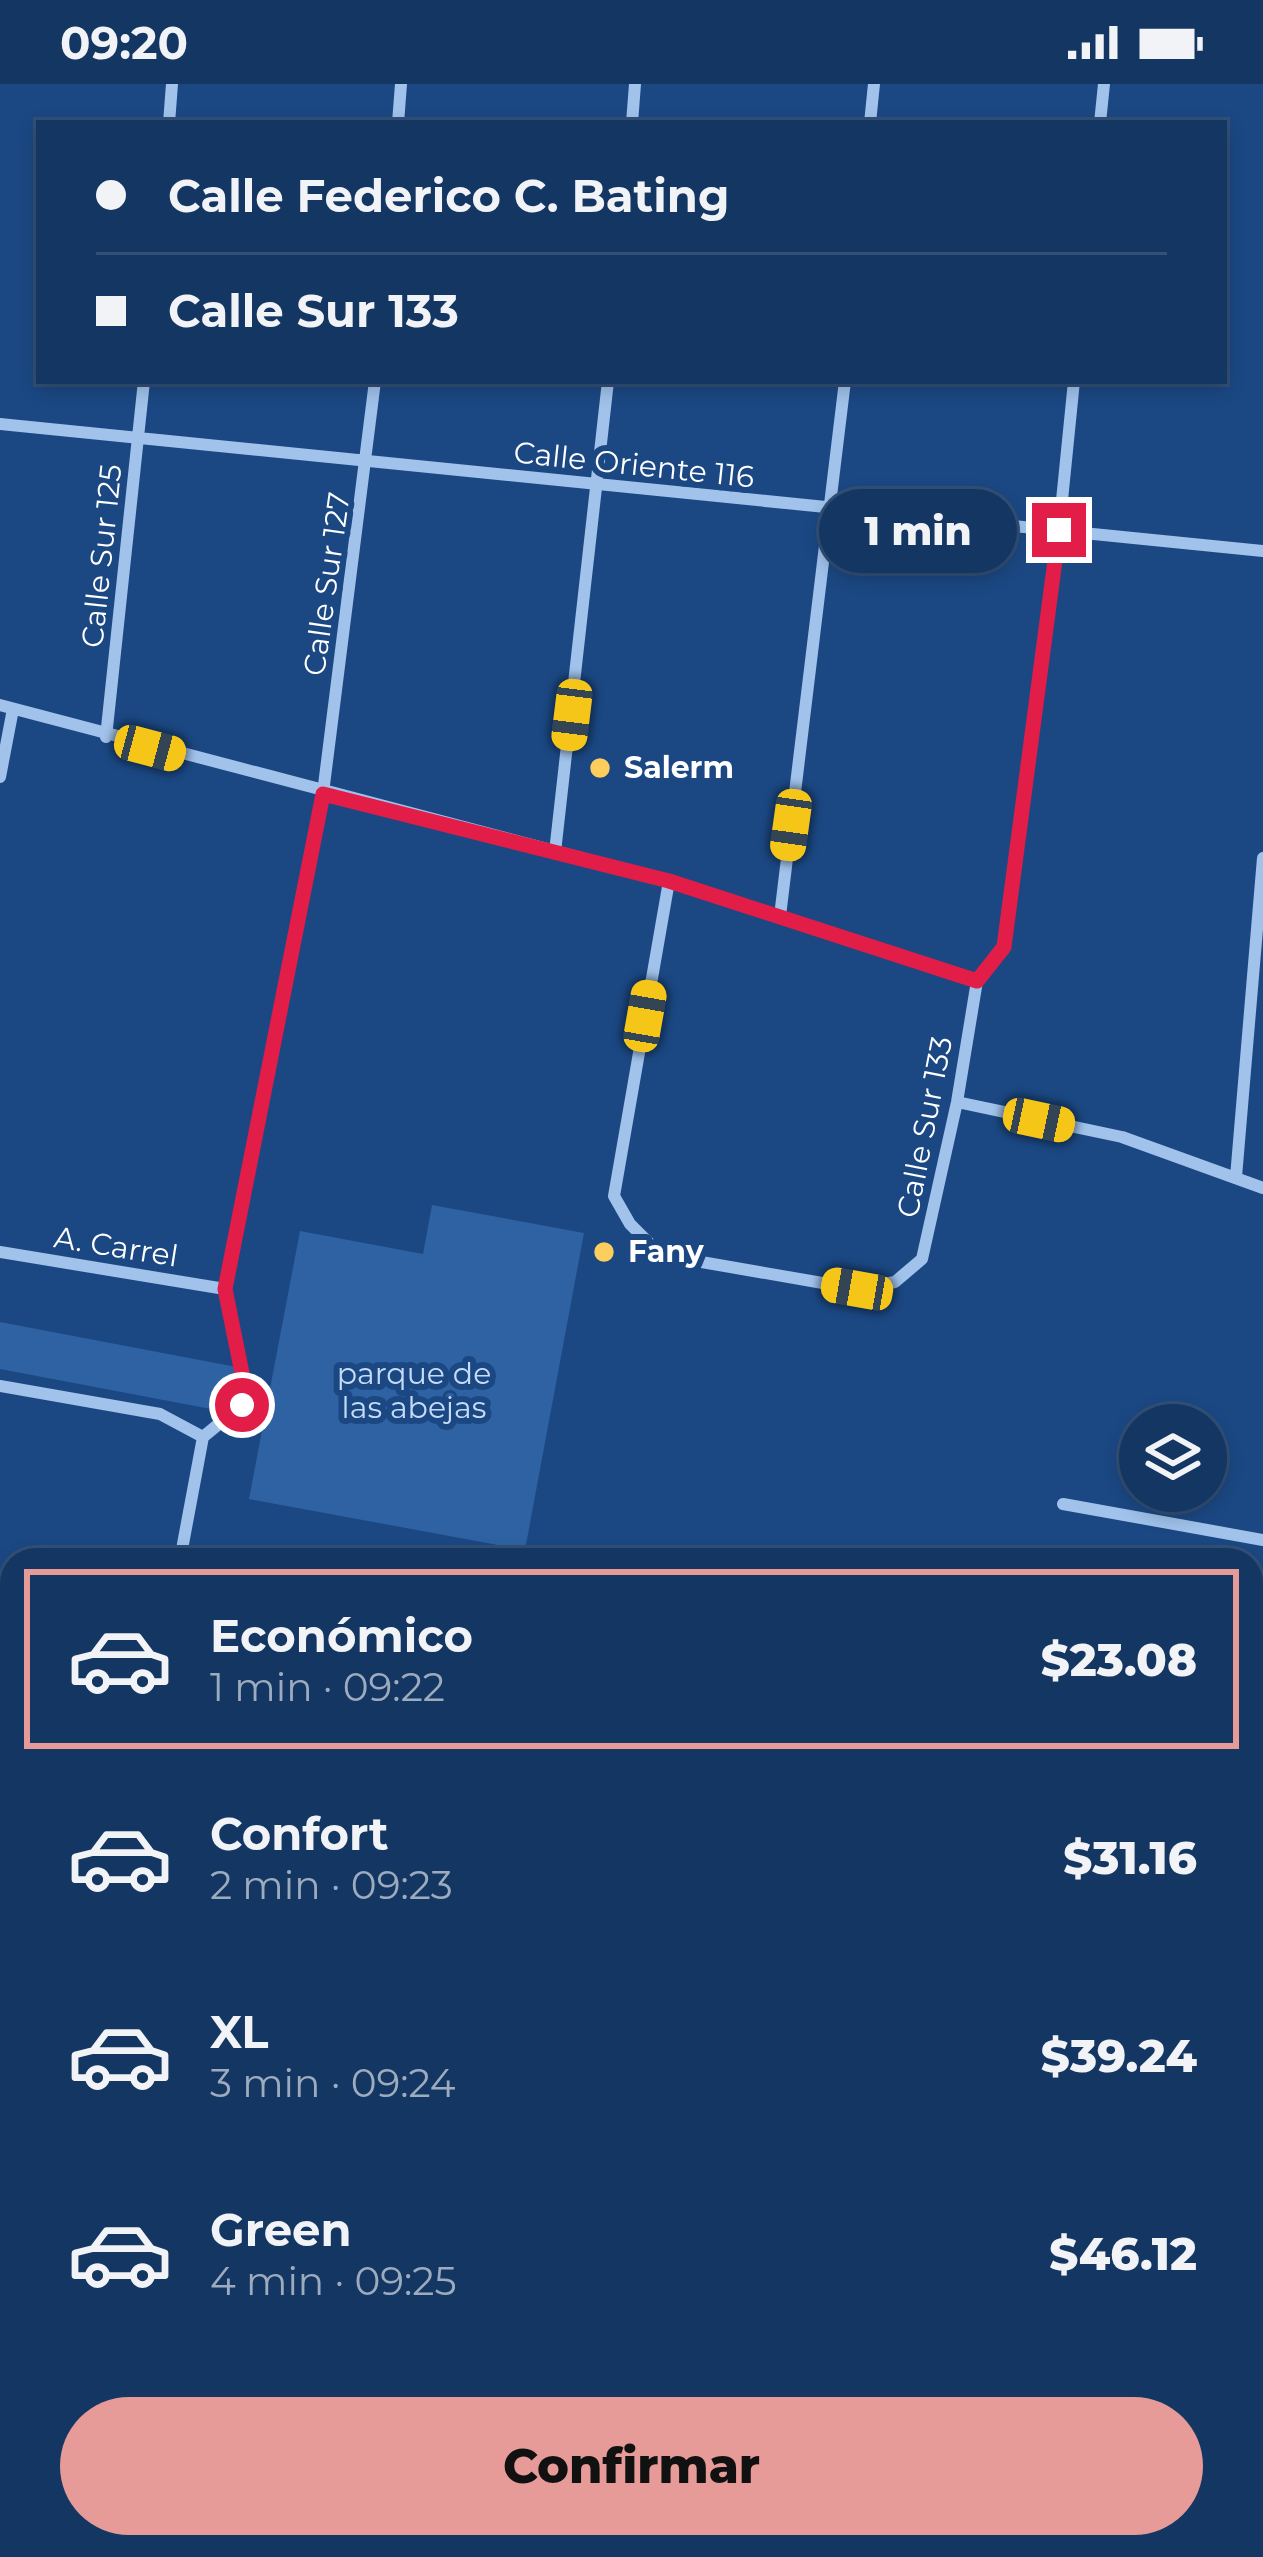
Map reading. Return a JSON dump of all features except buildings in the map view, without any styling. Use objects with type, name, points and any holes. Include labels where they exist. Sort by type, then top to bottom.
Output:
[{"type":"street","points":[[169,120],[172,84]]},
{"type":"street","points":[[398,120],[401,84]]},
{"type":"street","points":[[632,120],[635,84]]},
{"type":"street","points":[[870,120],[874,84]]},
{"type":"street","points":[[1100,120],[1103,84]]},
{"type":"street","name":"Calle Sur 125","points":[[106,737],[144,384]]},
{"type":"street","name":"Calle Sur 127","points":[[225,1289],[323,794],[375,384]]},
{"type":"street","points":[[555,852],[608,384]]},
{"type":"street","points":[[780,916],[845,384]]},
{"type":"street","name":"Calle Sur 133","points":[[669,881],[614,1196],[630,1224],[662,1255],[857,1289],[895,1282],[922,1259],[957,1102],[977,981],[1004,947],[1074,384]]},
{"type":"street","name":"Calle Oriente 116","points":[[0,424],[1263,551]]},
{"type":"street","points":[[0,777],[6,707],[323,794],[669,881],[977,981]]},
{"type":"street","points":[[1236,1177],[1263,858]]},
{"type":"street","points":[[957,1102],[1122,1137],[1263,1188]]},
{"type":"street","name":"A. Carrel","points":[[0,1252],[225,1289]]},
{"type":"street","points":[[182,1548],[203,1436],[242,1405],[245,1388],[225,1289]]},
{"type":"street","points":[[0,1386],[160,1414],[203,1436]]},
{"type":"street","points":[[1063,1504],[1263,1540]]},
{"type":"green space","name":"parque de las abejas","points":[[432,1205],[584,1233],[525,1548],[249,1499],[300,1231],[423,1254]]},
{"type":"green space","points":[[0,1322],[247,1369],[232,1413],[0,1369]]},
{"type":"place","name":"Salerm","points":[[600,768]]},
{"type":"place","name":"Fany","points":[[604,1252]]},
{"type":"route","points":[[242,1405],[245,1388],[225,1289],[323,794],[669,881],[977,981],[1004,947],[1059,530]]}]
